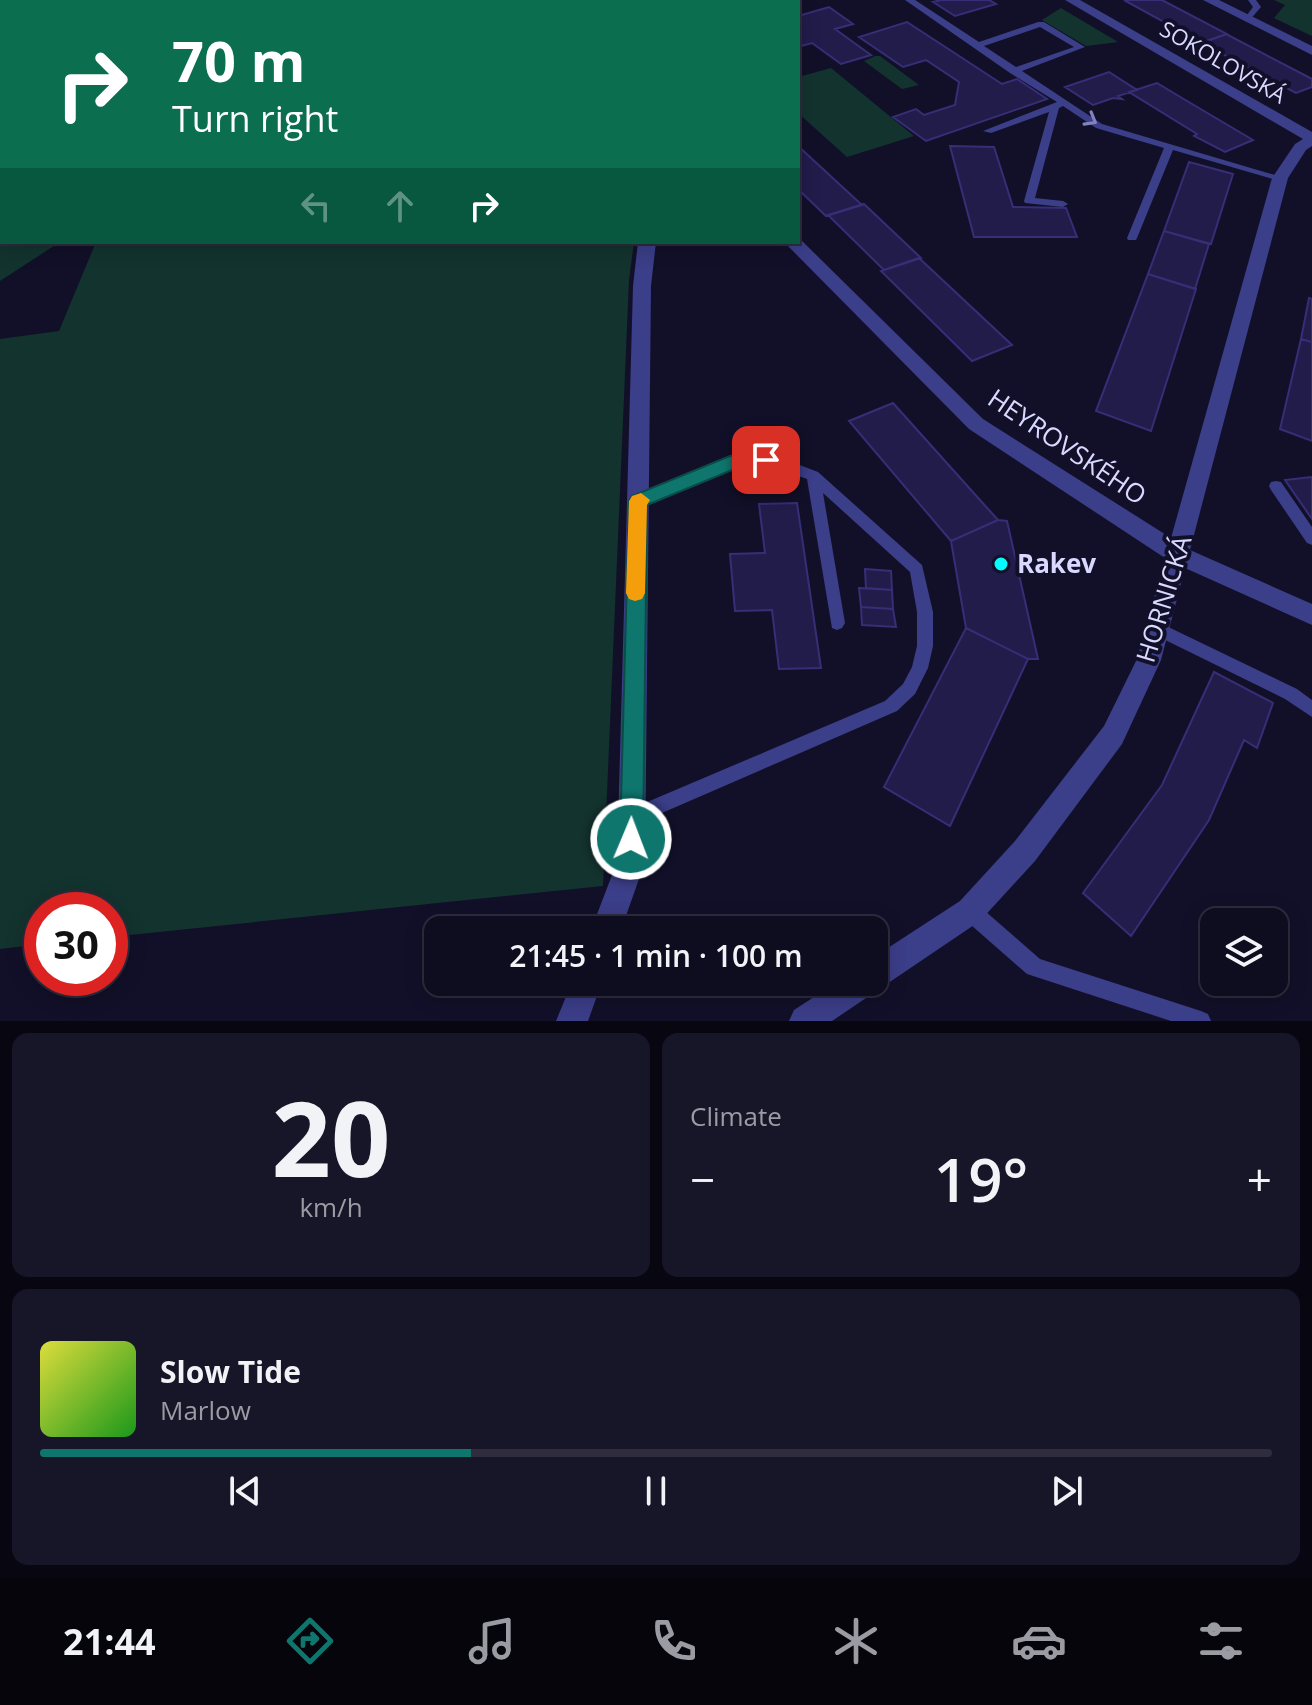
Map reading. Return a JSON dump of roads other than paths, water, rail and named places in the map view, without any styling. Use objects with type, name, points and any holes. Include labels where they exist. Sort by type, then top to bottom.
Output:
[{"type":"street","name":"SOKOLOVSKÁ","points":[[1071,0],[1312,139]]},
{"type":"street","points":[[1209,0],[1312,51]]},
{"type":"street","name":"HORNICKÁ","points":[[888,966],[970,911],[1025,851],[1113,735],[1149,660],[1280,178],[1300,147],[1312,139]]},
{"type":"street","points":[[611,916],[631,862],[642,286],[647,244]]},
{"type":"street","name":"HEYROVSKÉHO","points":[[795,244],[976,424],[1179,555],[1312,615]]},
{"type":"street","points":[[572,1021],[582,996]]},
{"type":"street","points":[[805,1021],[843,996]]},
{"type":"lane","points":[[909,0],[1059,105],[1111,131],[1280,178]]},
{"type":"lane","points":[[1248,19],[1257,7],[1252,0]]},
{"type":"lane","points":[[976,46],[1041,24],[1081,47],[1013,71]]},
{"type":"lane","points":[[988,131],[1059,105]]},
{"type":"lane","points":[[1059,105],[1029,201],[1063,204]]},
{"type":"lane","points":[[1132,238],[1169,148]]},
{"type":"lane","points":[[632,817],[891,706],[909,689],[920,668],[925,646],[925,612],[917,569],[813,476],[766,460],[730,463],[638,501]]},
{"type":"lane","points":[[813,476],[837,623]]},
{"type":"lane","points":[[1276,486],[1312,539]]},
{"type":"lane","points":[[1158,629],[1291,694],[1312,709]]},
{"type":"lane","points":[[970,911],[1034,967],[1201,1021]]},
{"type":"place","name":"Rakev","points":[[1001,564]]}]
